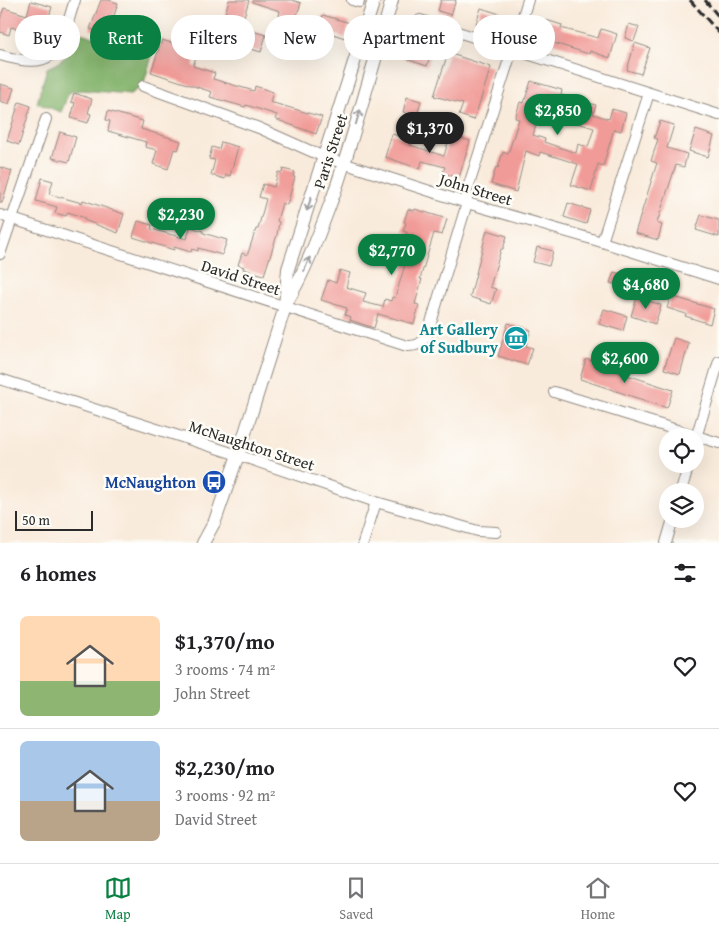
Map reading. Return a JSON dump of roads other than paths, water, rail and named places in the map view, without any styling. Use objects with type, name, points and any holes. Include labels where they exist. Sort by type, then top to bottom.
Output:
[{"type":"main road","name":"Paris Street","points":[[285,307],[288,270],[374,0]]},
{"type":"main road","name":"Paris Street","points":[[203,543],[215,521],[238,455],[285,307],[318,240],[344,164],[392,0]]},
{"type":"street","points":[[0,55],[30,62],[45,59],[55,53],[60,44],[75,0]]},
{"type":"street","points":[[523,15],[528,0]]},
{"type":"street","points":[[466,203],[467,191],[509,60]]},
{"type":"street","points":[[546,60],[719,115]]},
{"type":"street","name":"John Street","points":[[143,86],[259,128],[324,158],[719,279]]},
{"type":"street","points":[[602,242],[649,93]]},
{"type":"street","points":[[0,254],[46,118]]},
{"type":"street","name":"David Street","points":[[0,215],[407,346],[417,346],[427,336],[466,203]]},
{"type":"street","points":[[699,428],[719,361]]},
{"type":"street","name":"McNaughton Street","points":[[0,379],[238,455],[376,502],[478,531],[496,532]]},
{"type":"street","points":[[554,392],[663,428]]},
{"type":"street","points":[[704,440],[719,442]]},
{"type":"street","points":[[362,543],[376,502]]},
{"type":"street","points":[[666,543],[670,528]]},
{"type":"railway","points":[[690,0],[719,33]]},
{"type":"railway","points":[[705,0],[719,17]]},
{"type":"place","name":"Art Gallery of Sudbury","points":[[516,338]]},
{"type":"place","name":"McNaughton","points":[[214,482]]}]
